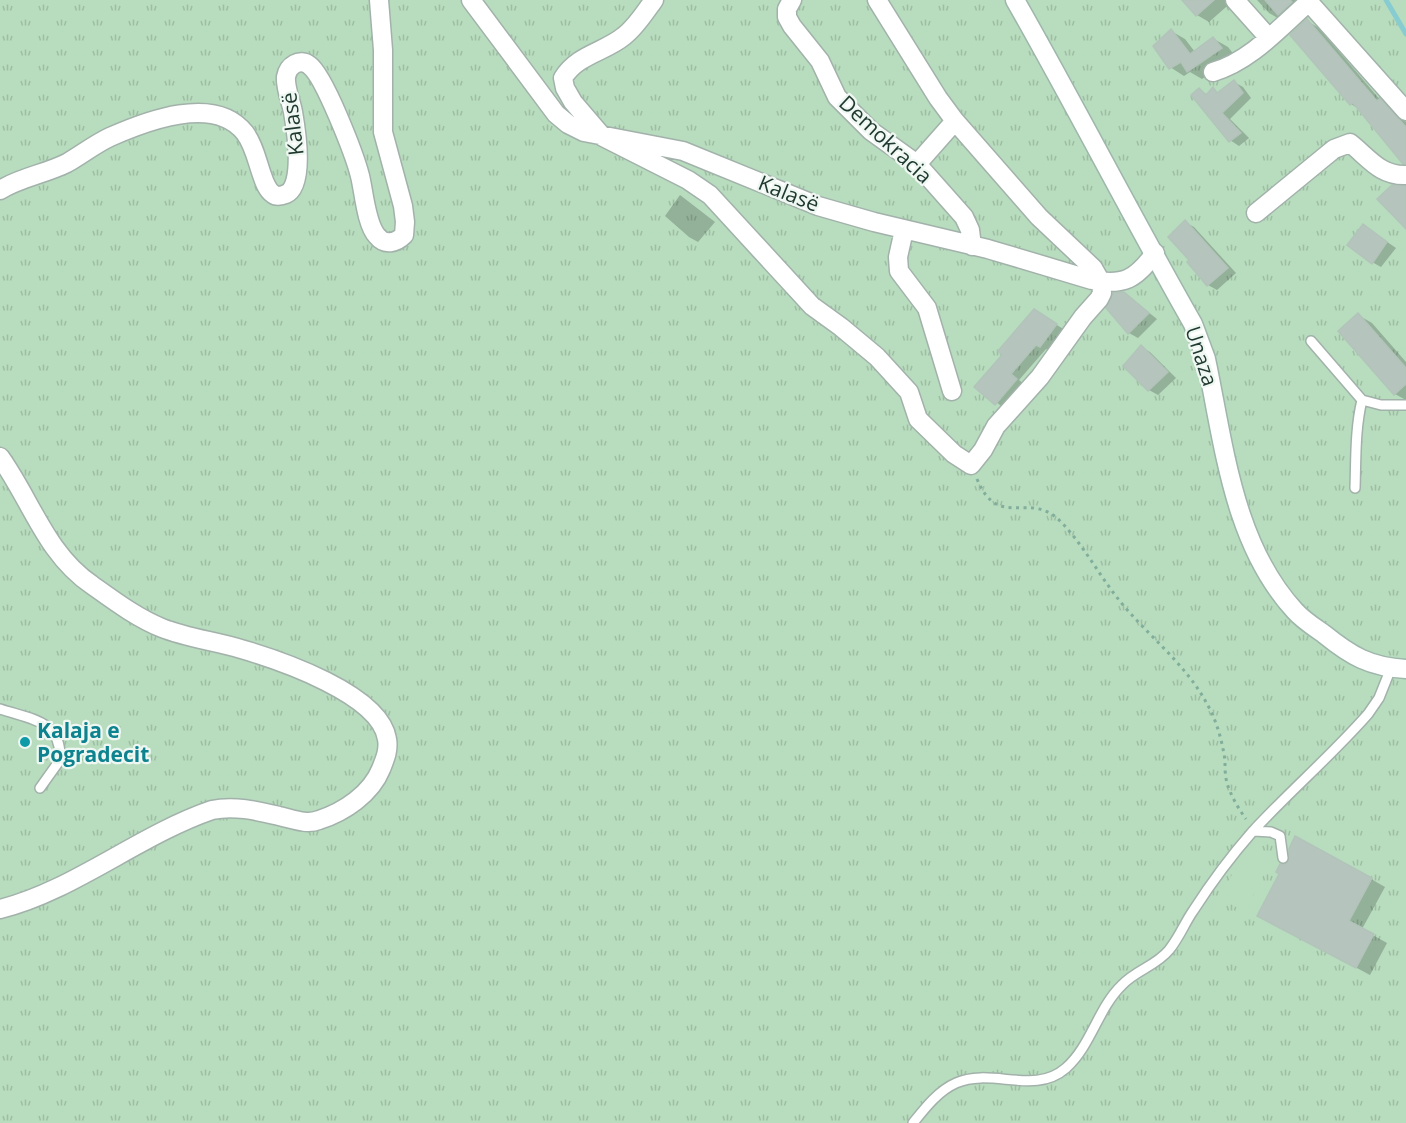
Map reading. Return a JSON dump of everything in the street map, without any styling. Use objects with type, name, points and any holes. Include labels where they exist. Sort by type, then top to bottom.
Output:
[{"type":"street","name":"Kalasë","points":[[0,190],[15,181],[57,168],[118,134],[158,119],[196,112],[214,114],[239,127],[253,148],[265,184],[271,193],[278,196],[285,195],[291,191],[295,183],[297,168],[293,114],[286,77],[289,68],[296,63],[306,63],[312,66],[322,82],[349,141],[373,230],[382,241],[390,243],[399,240],[404,235],[405,222],[403,206],[383,132],[383,50],[379,0]]},
{"type":"street","name":"Kalasë","points":[[471,0],[556,114],[568,124],[584,132],[683,151],[818,206],[1101,282],[1123,282],[1134,277],[1155,253]]},
{"type":"street","points":[[654,0],[627,35],[581,60],[568,71],[563,78],[565,88],[573,102],[603,137],[688,180],[710,195],[812,306],[877,357],[909,392],[918,419],[954,454],[971,465],[983,450],[996,426],[1040,377],[1083,317],[1099,299],[1102,293],[1101,282],[1093,268],[1039,217],[955,121],[938,98],[878,0]]},
{"type":"street","name":"Demokracia","points":[[792,0],[787,9],[792,26],[820,61],[837,96],[871,131],[917,164],[964,217],[970,230],[972,246]]},
{"type":"street","name":"Unaza","points":[[1015,0],[1129,211],[1155,253],[1201,343],[1233,485],[1252,548],[1295,612],[1354,657],[1399,669]]},
{"type":"street","points":[[1235,0],[1268,37]]},
{"type":"street","points":[[1213,72],[1230,67],[1242,59],[1308,1],[1406,111]]},
{"type":"street","points":[[917,164],[955,121]]},
{"type":"street","points":[[1256,213],[1334,149],[1346,143],[1350,143],[1379,169],[1392,175],[1406,174]]},
{"type":"street","points":[[904,230],[898,257],[899,271],[927,308],[952,391]]},
{"type":"street","points":[[0,457],[59,556],[91,585],[162,627],[242,649],[331,683],[346,691],[372,713],[385,732],[388,745],[378,775],[371,786],[354,802],[320,820],[300,821],[244,809],[212,810],[132,847],[35,898],[0,909]]},
{"type":"lane","points":[[1311,341],[1362,400],[1381,405],[1406,405]]},
{"type":"lane","points":[[1355,488],[1356,450],[1362,400]]},
{"type":"lane","points":[[913,1123],[926,1107],[957,1083],[973,1079],[1024,1082],[1040,1080],[1066,1068],[1083,1047],[1117,991],[1169,951],[1208,888],[1254,831],[1368,714],[1399,669]]},
{"type":"lane","points":[[0,709],[41,723],[49,727],[57,737],[60,760],[40,788]]},
{"type":"lane","points":[[1254,831],[1271,832],[1280,836],[1282,858]]},
{"type":"path","points":[[971,465],[983,494],[998,506],[1043,508],[1060,520],[1120,601],[1190,677],[1207,704],[1218,729],[1226,782],[1234,801],[1254,831]]},
{"type":"green space","points":[[0,0],[1406,0],[1406,1123],[0,1123]]},
{"type":"green space","points":[[1243,853],[1268,866],[1245,912],[1220,898]]},
{"type":"building","points":[[1182,0],[1214,0],[1196,16]]},
{"type":"building","points":[[1265,0],[1290,0],[1292,2],[1278,15]]},
{"type":"building","points":[[1307,19],[1377,101],[1380,98],[1406,127],[1406,164],[1403,164],[1353,103],[1350,105],[1290,35]]},
{"type":"building","points":[[1171,29],[1190,54],[1213,37],[1222,48],[1187,72],[1181,62],[1169,69],[1153,46]]},
{"type":"building","points":[[1234,80],[1243,93],[1222,113],[1241,133],[1229,142],[1191,95],[1199,88],[1206,95],[1213,87],[1217,93]]},
{"type":"building","points":[[1392,185],[1406,186],[1406,229],[1377,199]]},
{"type":"building","points":[[1185,220],[1228,268],[1207,286],[1187,262],[1189,260],[1168,237]]},
{"type":"building","points":[[1363,224],[1387,242],[1372,264],[1347,245]]},
{"type":"building","points":[[1124,292],[1149,313],[1128,334],[1106,308],[1113,293]]},
{"type":"building","points":[[1034,309],[1057,324],[1040,347],[1036,345],[1011,374],[1017,379],[995,405],[974,387],[1002,355],[998,351]]},
{"type":"building","points":[[1358,313],[1406,368],[1406,384],[1394,395],[1338,331]]},
{"type":"building","points":[[1141,345],[1168,372],[1148,391],[1123,366]]},
{"type":"building","points":[[1295,836],[1372,878],[1349,921],[1374,934],[1356,968],[1257,916],[1279,874],[1276,872],[1280,864],[1284,865],[1289,861],[1289,849]]},
{"type":"waterway","points":[[1386,0],[1406,34]]},
{"type":"place","name":"Kalaja e Pogradecit","points":[[25,742]]}]
